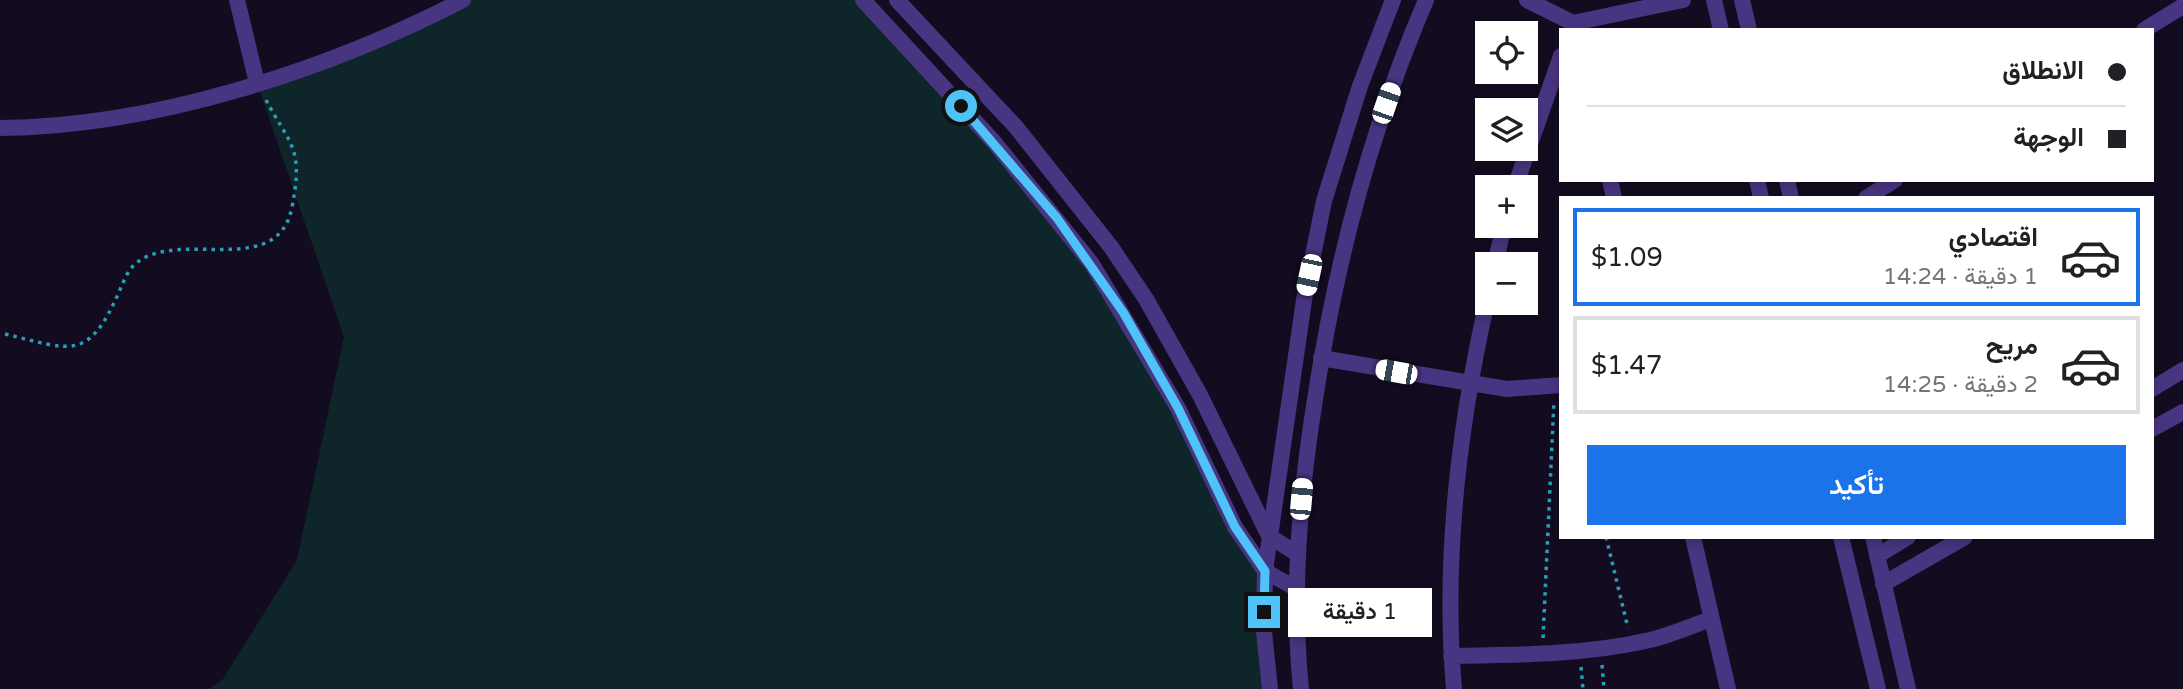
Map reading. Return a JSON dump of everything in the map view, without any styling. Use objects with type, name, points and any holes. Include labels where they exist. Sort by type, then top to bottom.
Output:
[{"type":"street","points":[[237,0],[257,83]]},
{"type":"street","points":[[0,128],[88,124],[165,108],[257,83],[388,34],[463,0]]},
{"type":"street","points":[[863,0],[994,142],[1092,264],[1178,408],[1235,527],[1265,571],[1295,588]]},
{"type":"street","points":[[897,0],[1016,127],[1111,247],[1146,299],[1200,396],[1269,536],[1296,554]]},
{"type":"street","points":[[1270,689],[1264,632],[1265,571],[1304,300],[1324,201],[1360,86],[1393,0]]},
{"type":"street","points":[[1301,689],[1295,588],[1296,554],[1303,472],[1321,358],[1361,177],[1403,53],[1426,0]]},
{"type":"street","points":[[1527,0],[1572,27],[1683,0]]},
{"type":"street","points":[[1714,0],[1721,28]]},
{"type":"street","points":[[1741,0],[1748,28]]},
{"type":"street","points":[[2147,28],[2183,6]]},
{"type":"street","points":[[1520,175],[1559,61]]},
{"type":"street","points":[[1869,196],[1892,182]]},
{"type":"street","points":[[1454,689],[1451,656],[1455,508],[1485,315]]},
{"type":"street","points":[[1321,358],[1472,385],[1507,389],[1558,386]]},
{"type":"street","points":[[2154,388],[2183,370]]},
{"type":"street","points":[[2154,428],[2183,412]]},
{"type":"street","points":[[1693,539],[1728,689]]},
{"type":"street","points":[[1841,539],[1878,689]]},
{"type":"street","points":[[1873,539],[1908,689]]},
{"type":"street","points":[[1877,556],[1905,539]]},
{"type":"street","points":[[1883,584],[1962,539]]},
{"type":"street","points":[[1451,656],[1542,654],[1601,649],[1631,643],[1711,619]]},
{"type":"path","points":[[5,334],[71,346],[87,343],[106,320],[128,273],[138,261],[158,253],[251,248],[270,242],[289,222],[294,195],[294,148],[257,83]]},
{"type":"path","points":[[1542,654],[1558,386]]},
{"type":"path","points":[[1606,539],[1631,643]]},
{"type":"path","points":[[1601,649],[1604,689]]},
{"type":"path","points":[[1580,651],[1583,689]]},
{"type":"green space","points":[[461,0],[863,0],[1057,217],[1265,571],[1270,689],[209,689],[223,679],[297,560],[344,337],[257,83]]},
{"type":"route","points":[[961,106],[1057,218],[1092,264],[1123,312],[1178,408],[1235,527],[1265,571],[1264,612]]}]
